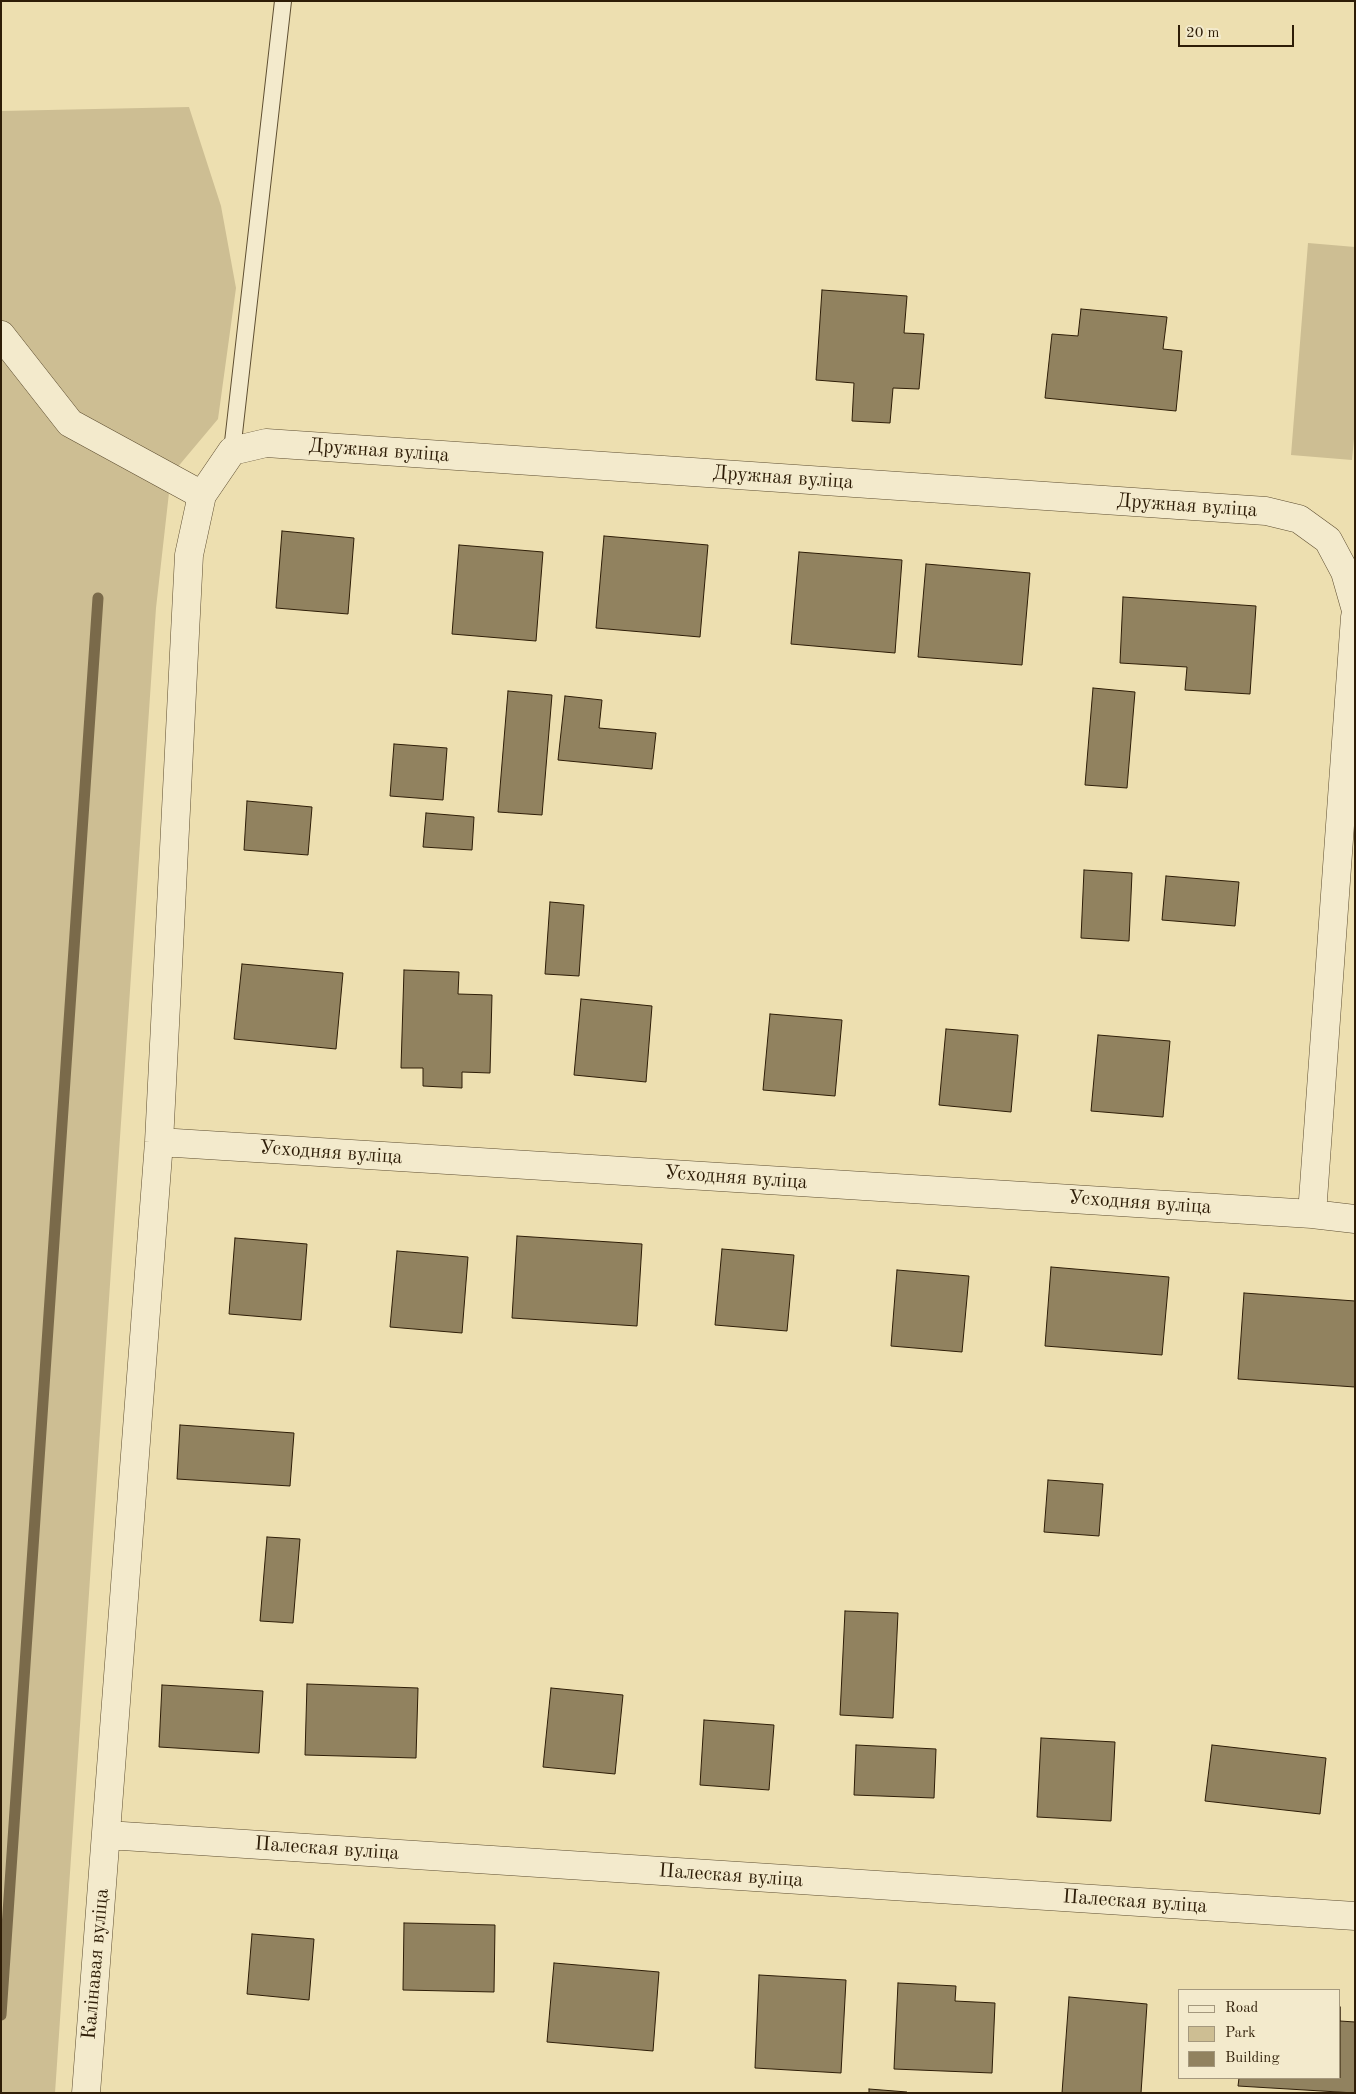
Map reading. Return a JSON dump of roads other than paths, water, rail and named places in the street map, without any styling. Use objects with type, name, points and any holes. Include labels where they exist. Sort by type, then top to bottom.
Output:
[{"type":"street","points":[[1,335],[70,423],[202,495],[232,451]]},
{"type":"street","name":"Дружная вуліца","points":[[232,451],[266,443],[1266,511],[1299,519],[1328,540],[1345,572],[1355,606]]},
{"type":"street","name":"Калінавая вуліца","points":[[86,2093],[159,1142],[189,555],[202,495]]},
{"type":"street","points":[[1312,1214],[1355,617]]},
{"type":"street","name":"Усходняя вуліца","points":[[159,1142],[1312,1214],[1355,1219]]},
{"type":"street","name":"Палеская вуліца","points":[[107,1835],[1355,1916]]},
{"type":"lane","points":[[232,451],[283,1]]},
{"type":"waterway","points":[[1,2015],[98,598]]}]
